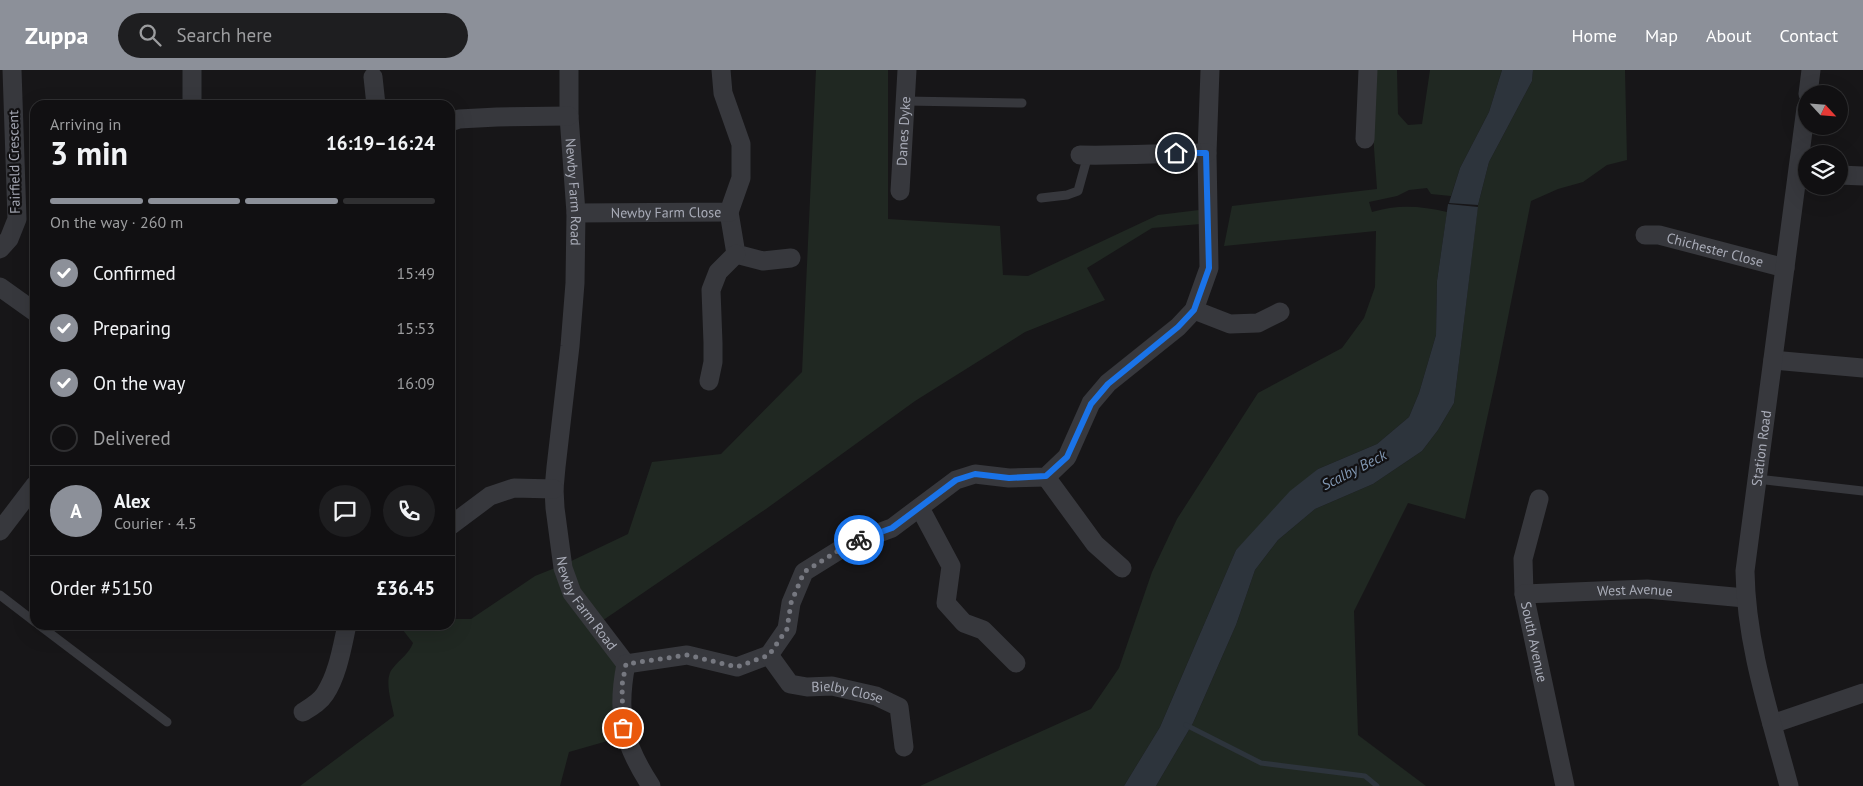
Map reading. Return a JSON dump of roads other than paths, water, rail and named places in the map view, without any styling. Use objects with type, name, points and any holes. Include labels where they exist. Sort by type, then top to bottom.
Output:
[{"type":"street","name":"Fairfield Crescent","points":[[0,250],[9,239],[17,219],[12,70]]},
{"type":"street","points":[[192,70],[192,100]]},
{"type":"street","name":"Newby Farm Road","points":[[568,70],[569,116],[576,213],[575,283],[554,489],[563,568],[572,593],[626,664],[687,655],[737,667],[769,655]]},
{"type":"street","name":"Newby Farm Close","points":[[576,213],[729,212],[741,178],[741,144],[723,93],[721,70]]},
{"type":"street","name":"Danes Dyke","points":[[900,191],[908,70]]},
{"type":"street","points":[[769,655],[787,629],[791,603],[804,572],[849,544],[892,528],[956,480],[975,474],[1009,478],[1046,476],[1067,457],[1091,404],[1108,384],[1178,327],[1194,310],[1209,268],[1206,153],[1210,70]]},
{"type":"street","points":[[1365,139],[1368,70]]},
{"type":"street","points":[[1809,85],[1811,70]]},
{"type":"street","points":[[373,77],[375,100]]},
{"type":"street","points":[[455,120],[497,117],[569,116]]},
{"type":"street","points":[[1084,155],[1206,153]]},
{"type":"street","points":[[1848,175],[1863,176]]},
{"type":"street","name":"Station Road","points":[[1789,786],[1753,654],[1745,598],[1745,571],[1785,268],[1798,195]]},
{"type":"street","points":[[729,212],[736,254]]},
{"type":"street","name":"Chichester Close","points":[[1645,235],[1658,235],[1785,268]]},
{"type":"street","points":[[736,254],[763,261],[790,258]]},
{"type":"street","points":[[709,381],[720,362],[711,290],[718,272],[736,254]]},
{"type":"street","points":[[0,287],[30,308]]},
{"type":"street","points":[[1194,310],[1230,324],[1258,323],[1280,312]]},
{"type":"street","points":[[1773,360],[1863,368]]},
{"type":"street","points":[[1046,476],[1095,544],[1122,568]]},
{"type":"street","points":[[455,522],[490,496],[514,488],[554,489]]},
{"type":"street","points":[[0,531],[30,492]]},
{"type":"street","name":"South Avenue","points":[[1539,499],[1522,559],[1524,594],[1565,786]]},
{"type":"street","points":[[920,508],[951,566],[946,603],[964,623],[983,630],[1016,663]]},
{"type":"street","name":"West Avenue","points":[[1524,594],[1647,589],[1745,598]]},
{"type":"street","points":[[303,712],[316,704],[325,694],[340,655],[346,630]]},
{"type":"street","name":"Bielby Close","points":[[769,655],[790,684],[807,687],[832,686],[876,696],[899,707],[904,747]]},
{"type":"street","points":[[626,664],[622,685],[623,728],[636,764],[652,786]]},
{"type":"street","points":[[1772,724],[1863,693]]},
{"type":"lane","points":[[906,100],[1022,103]]},
{"type":"lane","points":[[1042,198],[1067,195],[1078,190],[1084,155]]},
{"type":"lane","points":[[1757,480],[1863,491]]},
{"type":"lane","points":[[0,595],[30,618]]},
{"type":"lane","points":[[46,630],[167,722]]},
{"type":"water","points":[[1502,70],[1533,70],[1532,81],[1489,162],[1478,205],[1449,203],[1460,168],[1489,112]]},
{"type":"water","name":"Scalby Beck","points":[[1448,204],[1478,207],[1454,403],[1438,430],[1422,451],[1373,484],[1315,509],[1278,540],[1255,570],[1236,625],[1193,723],[1156,786],[1124,786],[1160,727],[1236,550],[1290,491],[1318,469],[1377,444],[1409,417],[1419,393],[1436,335],[1437,281]]},
{"type":"waterway","points":[[1186,725],[1261,763],[1365,776],[1377,786]]}]
